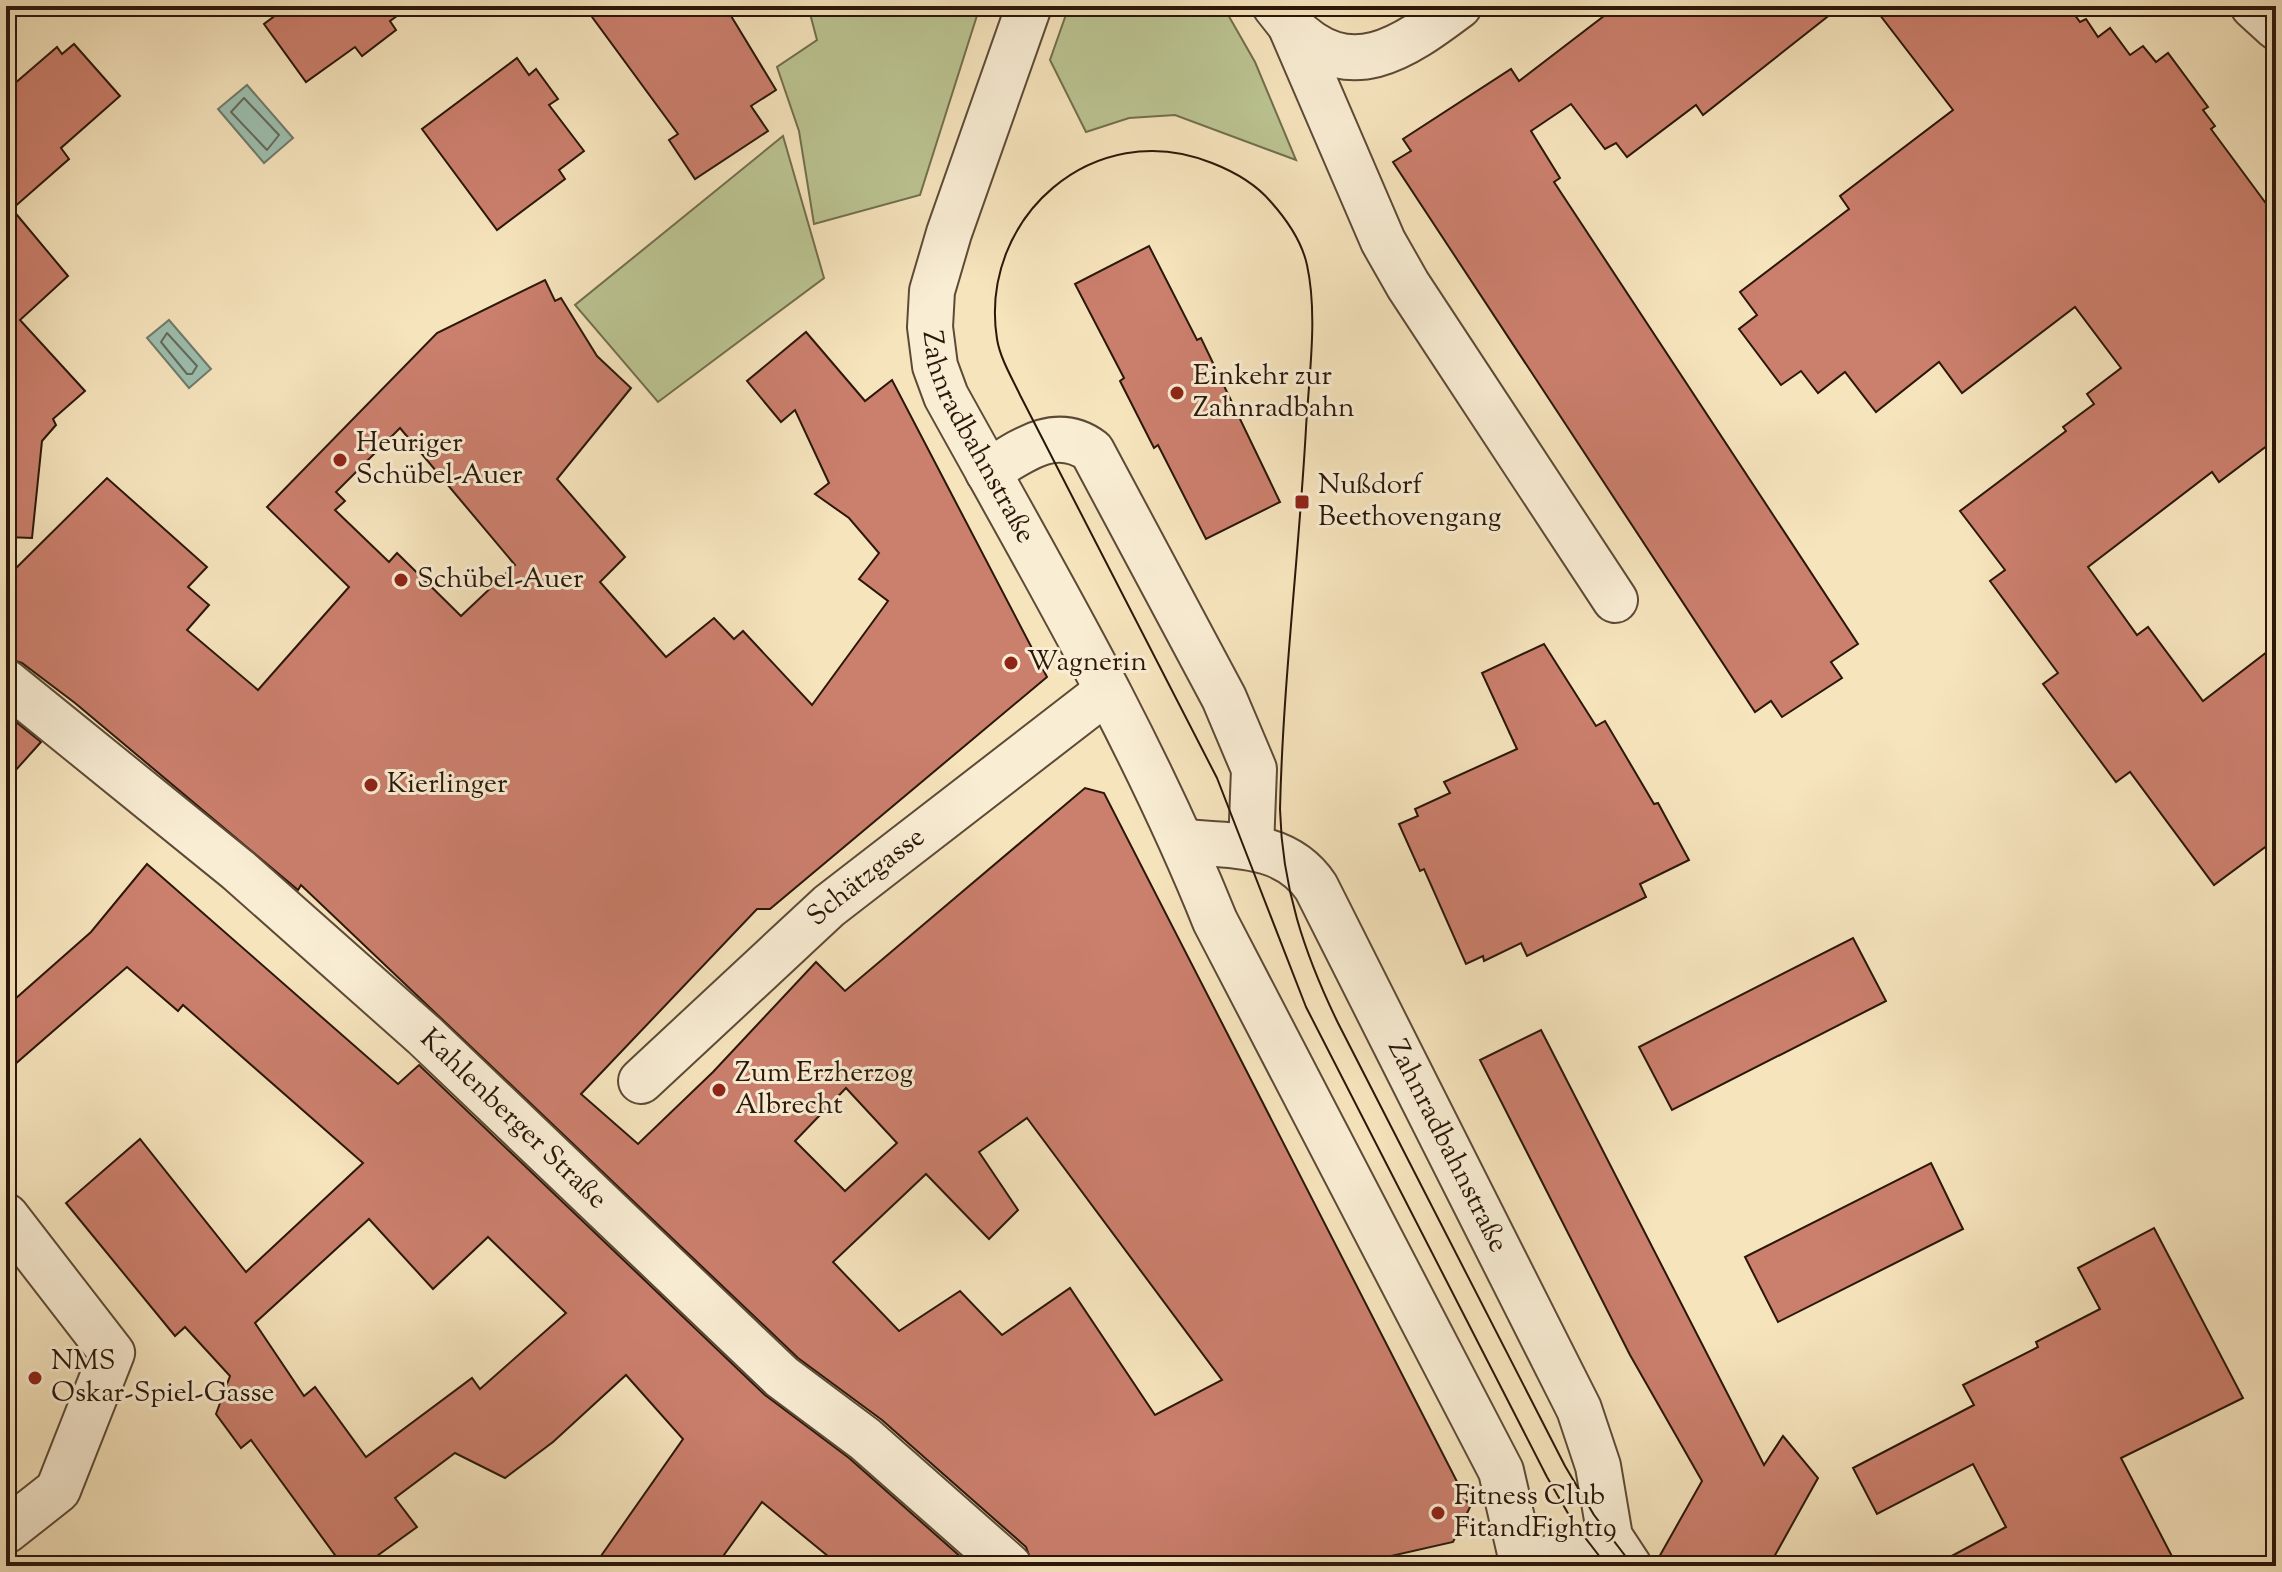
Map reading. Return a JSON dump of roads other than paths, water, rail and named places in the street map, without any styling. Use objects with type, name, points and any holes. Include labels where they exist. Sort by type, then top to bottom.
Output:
[{"type":"street","name":"Zahnradbahnstraße","points":[[1029,6],[949,233],[932,291],[930,327],[935,366],[946,396],[1107,691],[1184,842],[1215,921],[1501,1471],[1522,1566]]},
{"type":"street","points":[[1282,16],[1323,53],[1356,57],[1405,44],[1459,6]]},
{"type":"street","points":[[2253,6],[2276,27]]},
{"type":"street","points":[[1282,16],[1383,241],[1408,285],[1615,600]]},
{"type":"street","points":[[988,472],[1022,451],[1060,437],[1080,442],[1092,451],[1224,698],[1254,769],[1251,847]]},
{"type":"street","name":"Kahlenberger Straße","points":[[6,682],[250,880],[424,1035],[782,1377],[865,1439],[1009,1566]]},
{"type":"street","name":"Schätzgasse","points":[[641,1081],[829,906],[1107,691]]},
{"type":"street","name":"Zahnradbahnstraße","points":[[1184,842],[1251,847],[1282,854],[1305,870],[1329,911],[1579,1409],[1598,1466],[1604,1511],[1619,1561]]},
{"type":"street","points":[[6,1216],[112,1353],[58,1490],[6,1531]]},
{"type":"street","points":[[1522,1566],[1572,1552],[1619,1561]]},
{"type":"water","points":[[247,85],[293,138],[264,163],[218,109]]},
{"type":"water","points":[[169,320],[211,369],[189,388],[147,338]]},
{"type":"tram line","points":[[1607,1566],[1573,1522],[1547,1477],[1306,1007],[1217,778],[1001,353],[997,339],[996,295],[1006,254],[1026,217],[1053,188],[1087,166],[1126,153],[1168,152],[1212,163],[1244,179],[1265,195],[1302,248],[1312,304],[1311,367],[1280,809],[1290,893],[1305,945],[1338,1023],[1565,1466],[1594,1515],[1633,1566]]},
{"type":"place","name":"Einkehr zur Zahnradbahn","points":[[1177,393]]},
{"type":"place","name":"Heuriger Schübel-Auer","points":[[340,460]]},
{"type":"place","name":"Nußdorf Beethovengang","points":[[1302,502]]},
{"type":"place","name":"Schübel-Auer","points":[[401,580]]},
{"type":"place","name":"Wagnerin","points":[[1011,663]]},
{"type":"place","name":"Kierlinger","points":[[371,785]]},
{"type":"place","name":"Zum Erzherzog Albrecht","points":[[719,1090]]},
{"type":"place","name":"NMS Oskar-Spiel-Gasse","points":[[35,1378]]},
{"type":"place","name":"Fitness Club FitandFight19","points":[[1438,1513]]}]
